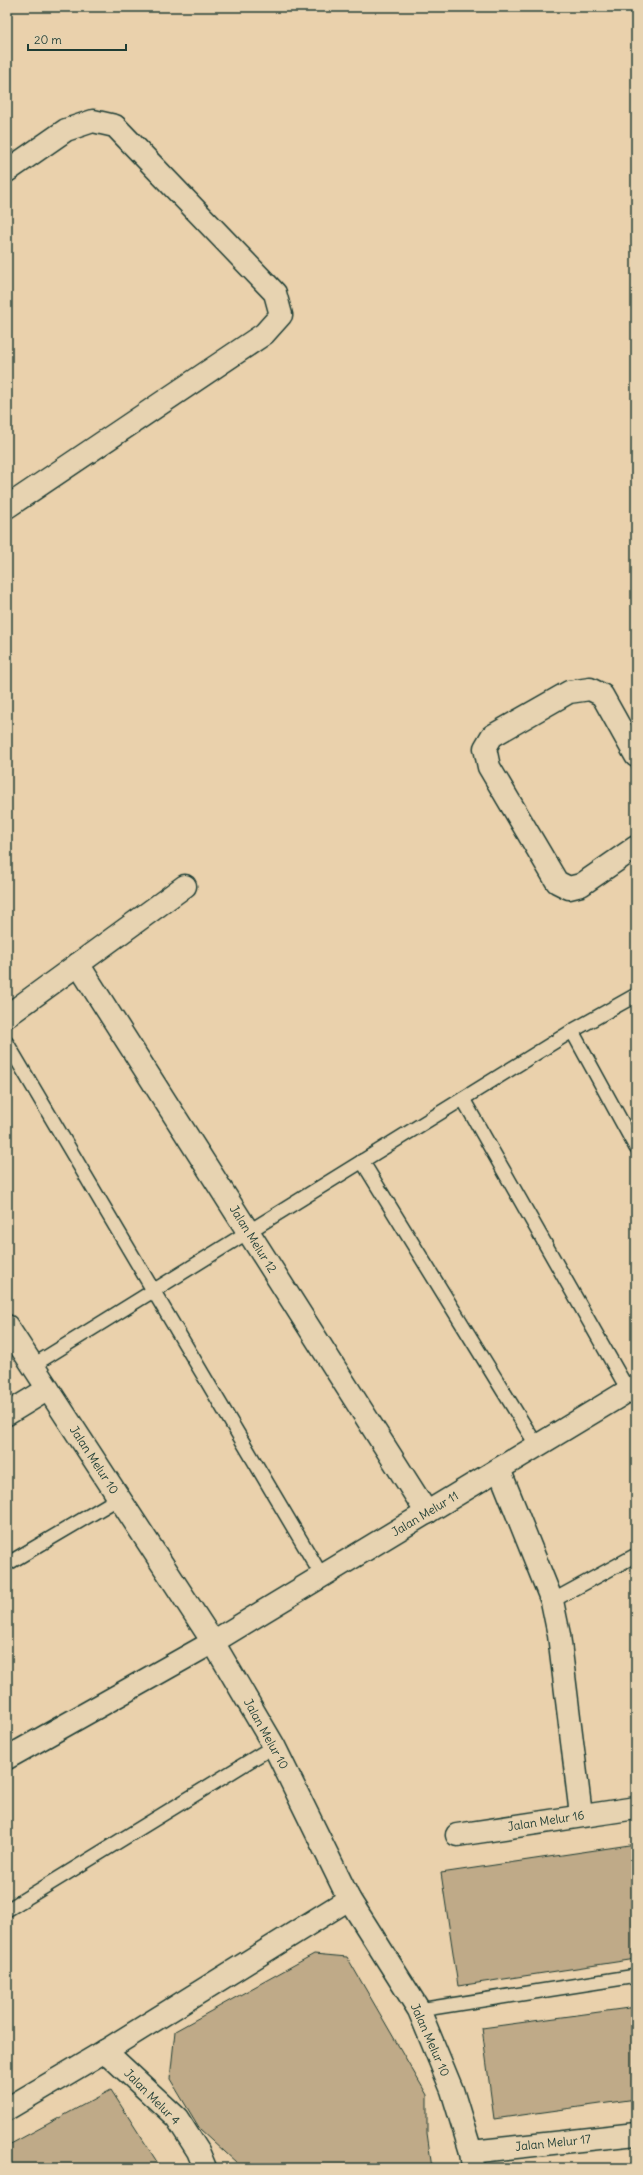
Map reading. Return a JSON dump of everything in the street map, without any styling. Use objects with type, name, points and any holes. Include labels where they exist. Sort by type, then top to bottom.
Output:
[{"type":"street","points":[[7,172],[66,130],[93,121],[115,126],[275,293],[281,315],[264,334],[7,508]]},
{"type":"street","points":[[636,756],[602,695],[590,689],[569,692],[492,736],[485,748],[489,767],[558,882],[569,888],[581,885],[636,847]]},
{"type":"street","points":[[7,1016],[185,886]]},
{"type":"street","name":"Jalan Melur 12","points":[[78,964],[427,1513]]},
{"type":"street","name":"Jalan Melur 10","points":[[7,1326],[213,1642],[274,1746],[349,1899],[419,2010],[452,2090],[472,2160]]},
{"type":"street","name":"Jalan Melur 11","points":[[7,1758],[213,1642],[632,1388]]},
{"type":"street","points":[[7,1414],[48,1389]]},
{"type":"street","points":[[499,1469],[552,1601],[559,1635],[581,1815]]},
{"type":"street","name":"Jalan Melur 16","points":[[457,1835],[581,1815],[636,1808]]},
{"type":"street","points":[[7,2109],[104,2051],[349,1899]]},
{"type":"street","name":"Jalan Melur 4","points":[[104,2051],[177,2118],[198,2151],[205,2168]]},
{"type":"street","name":"Jalan Melur 17","points":[[472,2160],[636,2134]]},
{"type":"lane","points":[[32,1366],[154,1292],[572,1031],[636,994]]},
{"type":"lane","points":[[572,1031],[636,1148]]},
{"type":"lane","points":[[7,1043],[322,1576]]},
{"type":"lane","points":[[463,1099],[632,1388]]},
{"type":"lane","points":[[362,1161],[536,1446]]},
{"type":"lane","points":[[7,1564],[119,1498]]},
{"type":"lane","points":[[552,1601],[636,1555]]},
{"type":"lane","points":[[7,1910],[274,1746]]},
{"type":"lane","points":[[419,2010],[636,1976]]},
{"type":"building","points":[[636,1844],[636,1959],[458,1986],[441,1873]]},
{"type":"building","points":[[314,1954],[347,1957],[427,2095],[427,2133],[432,2168],[238,2168],[237,2163],[200,2129],[170,2079],[175,2031]]},
{"type":"building","points":[[636,2007],[636,2099],[494,2119],[482,2028]]},
{"type":"building","points":[[111,2090],[161,2168],[7,2168],[7,2146]]}]
